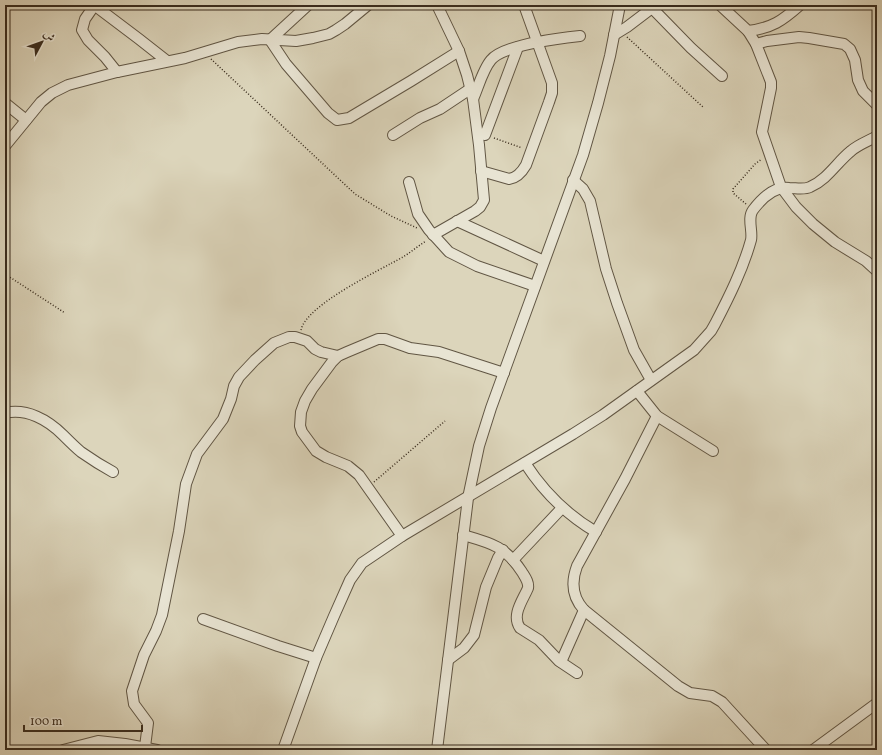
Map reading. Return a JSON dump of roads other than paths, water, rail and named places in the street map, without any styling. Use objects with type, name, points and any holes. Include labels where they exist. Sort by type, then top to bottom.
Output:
[{"type":"street","points":[[116,72],[105,57],[84,35],[82,30],[85,19],[94,5],[167,61]]},
{"type":"street","points":[[270,40],[308,5]]},
{"type":"street","points":[[5,146],[41,102],[52,93],[68,85],[116,72],[185,58],[238,42],[262,40],[296,41],[328,34],[345,24],[368,5]]},
{"type":"street","points":[[431,232],[457,221],[475,211],[482,203],[484,190],[472,94],[459,51],[437,5]]},
{"type":"street","points":[[481,171],[502,178],[513,178],[524,169],[549,102],[552,87],[550,78],[524,5]]},
{"type":"street","points":[[437,750],[468,498],[479,446],[491,408],[591,128],[618,34],[620,5]]},
{"type":"street","points":[[720,5],[748,31],[756,44],[771,82],[762,132],[781,187],[796,207],[813,224],[835,242],[866,260],[877,271]]},
{"type":"street","points":[[748,31],[770,27],[780,22],[800,5]]},
{"type":"street","points":[[618,34],[654,7],[691,48],[722,76]]},
{"type":"street","points":[[393,136],[420,118],[472,94],[492,58],[507,50],[518,47],[580,36]]},
{"type":"street","points":[[756,44],[767,41],[805,38],[844,44],[850,49],[855,60],[858,80],[863,91],[877,105]]},
{"type":"street","points":[[270,40],[286,64],[328,113],[337,120],[349,118],[459,51]]},
{"type":"street","points":[[485,135],[518,47]]},
{"type":"street","points":[[8,108],[26,120]]},
{"type":"street","points":[[283,750],[316,658],[341,599],[355,572],[362,563],[402,536],[573,434],[638,391],[694,350],[711,331],[742,267],[751,238],[751,217],[753,210],[770,192],[781,187],[802,189],[809,188],[825,178],[852,150],[877,136]]},
{"type":"street","points":[[573,180],[583,189],[590,201],[606,269],[617,303],[634,350],[651,380]]},
{"type":"street","points":[[409,182],[418,214],[431,232],[449,252],[477,266],[535,286]]},
{"type":"street","points":[[457,221],[544,261]]},
{"type":"street","points":[[145,747],[148,724],[134,704],[132,691],[144,655],[162,615],[179,530],[186,484],[193,462],[223,419],[239,377],[274,343],[289,337],[300,338],[307,341],[315,349],[321,352],[338,356]]},
{"type":"street","points":[[402,536],[368,487],[353,469],[316,451],[305,436],[300,426],[301,412],[305,401],[315,384],[338,356],[373,340],[385,339],[410,348],[439,352],[504,373]]},
{"type":"street","points":[[638,391],[657,416],[713,451]]},
{"type":"street","points":[[5,413],[29,413],[41,418],[62,433],[80,452],[113,472]]},
{"type":"street","points":[[657,416],[577,566],[573,586],[575,594],[579,605],[584,610],[678,686],[690,692],[712,696],[722,702],[766,750]]},
{"type":"street","points":[[525,462],[540,483],[562,508],[596,532]]},
{"type":"street","points":[[513,560],[528,542],[562,508]]},
{"type":"street","points":[[463,535],[492,544],[503,550],[513,560],[529,584],[517,612],[517,624],[520,628],[545,645],[561,662],[577,673]]},
{"type":"street","points":[[448,660],[464,648],[474,635],[486,587],[503,550]]},
{"type":"street","points":[[561,662],[584,610]]},
{"type":"street","points":[[203,619],[316,658]]},
{"type":"street","points":[[813,750],[877,703]]},
{"type":"street","points":[[63,750],[98,741],[157,750]]}]
